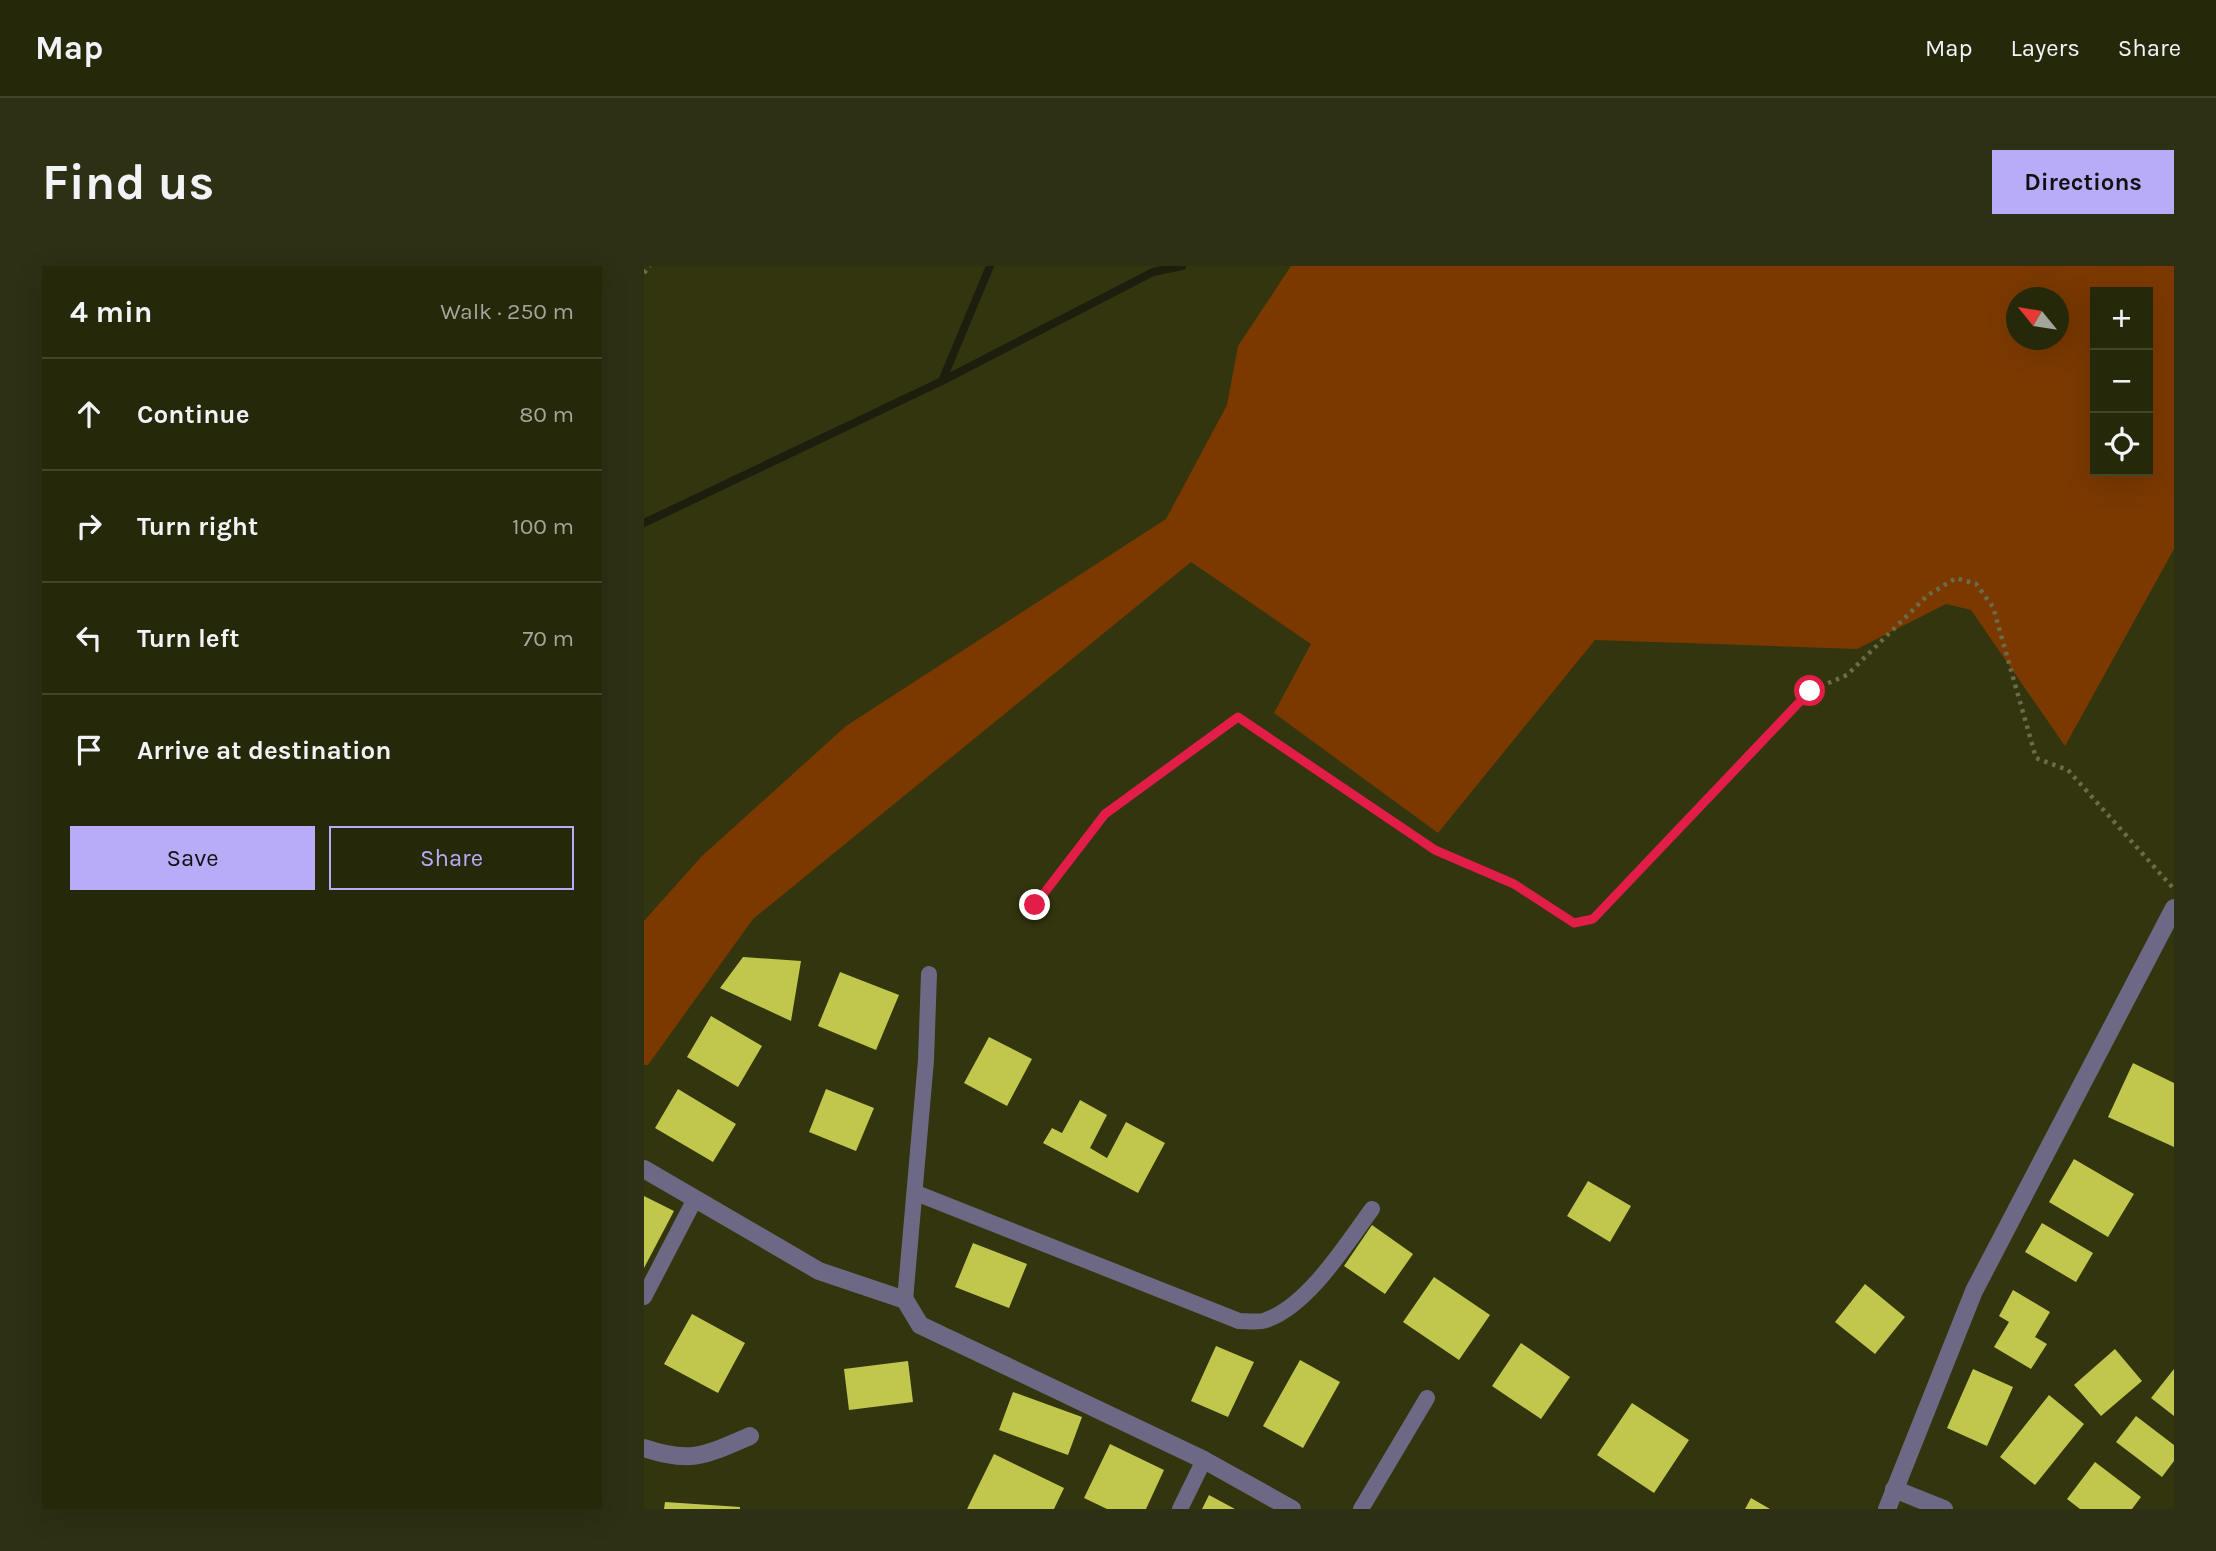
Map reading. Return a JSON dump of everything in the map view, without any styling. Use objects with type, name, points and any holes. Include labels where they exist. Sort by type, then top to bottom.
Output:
[{"type":"street","points":[[1887,1509],[1974,1291],[2174,908]]},
{"type":"street","points":[[644,1169],[819,1271],[905,1300],[920,1325],[1204,1460],[1292,1509]]},
{"type":"street","points":[[644,1448],[666,1455],[701,1457],[750,1436]]},
{"type":"street","points":[[1894,1489],[1944,1509]]},
{"type":"lane","points":[[905,1300],[916,1193],[929,974]]},
{"type":"lane","points":[[916,1193],[1239,1321],[1266,1321],[1295,1302],[1335,1259],[1372,1209]]},
{"type":"lane","points":[[644,1297],[695,1199]]},
{"type":"lane","points":[[1362,1509],[1427,1398]]},
{"type":"lane","points":[[1180,1509],[1204,1460]]},
{"type":"path","points":[[644,273],[650,266]]},
{"type":"path","points":[[1035,905],[1105,814],[1238,717],[1435,850],[1514,884],[1574,923],[1593,919],[1810,691],[1847,675],[1927,595],[1956,578],[1976,584],[1993,607],[2036,758],[2068,770],[2174,890]]},
{"type":"shaded area","points":[[1291,266],[2174,266],[2174,549],[2065,746],[1971,610],[1946,604],[1857,649],[1595,640],[1438,833],[1274,713],[1311,644],[1191,562],[753,919],[648,1065],[644,1065],[644,921],[701,857],[846,726],[1166,519],[1227,405],[1238,346]]},
{"type":"building","points":[[743,957],[801,961],[791,1021],[720,988]]},
{"type":"building","points":[[840,972],[899,995],[876,1050],[818,1026]]},
{"type":"building","points":[[711,1016],[762,1046],[738,1087],[687,1057]]},
{"type":"building","points":[[989,1037],[1032,1059],[1007,1106],[964,1083]]},
{"type":"building","points":[[2133,1063],[2174,1083],[2174,1147],[2108,1117]]},
{"type":"building","points":[[678,1089],[736,1124],[713,1162],[655,1128]]},
{"type":"building","points":[[826,1089],[874,1108],[856,1151],[809,1132]]},
{"type":"building","points":[[1080,1100],[1107,1115],[1090,1148],[1107,1158],[1126,1122],[1165,1143],[1138,1193],[1043,1143],[1052,1128],[1062,1133]]},
{"type":"building","points":[[2074,1159],[2134,1194],[2108,1237],[2049,1202]]},
{"type":"building","points":[[1588,1181],[1631,1206],[1610,1242],[1567,1216]]},
{"type":"building","points":[[644,1196],[674,1211],[644,1268]]},
{"type":"building","points":[[2042,1223],[2093,1253],[2076,1282],[2025,1252]]},
{"type":"building","points":[[1372,1225],[1413,1254],[1385,1294],[1344,1266]]},
{"type":"building","points":[[973,1243],[1027,1264],[1009,1308],[955,1287]]},
{"type":"building","points":[[1434,1277],[1490,1315],[1459,1360],[1403,1322]]},
{"type":"building","points":[[1865,1284],[1905,1317],[1875,1354],[1835,1322]]},
{"type":"building","points":[[2013,1290],[2050,1312],[2035,1337],[2047,1344],[2031,1369],[1994,1347],[2009,1322],[1999,1316]]},
{"type":"building","points":[[692,1314],[745,1343],[718,1393],[664,1364]]},
{"type":"building","points":[[1521,1343],[1570,1377],[1541,1419],[1492,1386]]},
{"type":"building","points":[[1216,1346],[1254,1362],[1228,1417],[1191,1401]]},
{"type":"building","points":[[2115,1349],[2142,1381],[2101,1416],[2074,1385]]},
{"type":"building","points":[[1300,1360],[1340,1382],[1303,1448],[1263,1426]]},
{"type":"building","points":[[908,1361],[913,1402],[849,1410],[844,1369]]},
{"type":"building","points":[[1973,1369],[2013,1387],[1987,1446],[1947,1428]]},
{"type":"building","points":[[2174,1369],[2174,1416],[2151,1398]]},
{"type":"building","points":[[1013,1392],[1082,1417],[1068,1455],[999,1430]]},
{"type":"building","points":[[2049,1395],[2084,1424],[2035,1485],[2000,1457]]},
{"type":"building","points":[[1632,1403],[1689,1440],[1654,1493],[1597,1455]]},
{"type":"building","points":[[2136,1416],[2174,1445],[2174,1461],[2162,1477],[2116,1442]]},
{"type":"building","points":[[1110,1444],[1164,1470],[1146,1509],[1107,1509],[1084,1498]]},
{"type":"building","points":[[994,1454],[1064,1488],[1054,1509],[967,1509]]},
{"type":"building","points":[[2095,1462],[2141,1497],[2132,1509],[2080,1509],[2067,1499]]},
{"type":"building","points":[[1209,1495],[1235,1509],[1202,1509]]},
{"type":"building","points":[[1751,1498],[1770,1509],[1745,1509]]},
{"type":"building","points":[[665,1502],[740,1507],[740,1509],[664,1509]]},
{"type":"waterway","points":[[942,381],[990,266]]},
{"type":"waterway","points":[[644,523],[942,381],[1153,272],[1182,266]]},
{"type":"route","points":[[1035,905],[1105,814],[1238,717],[1435,850],[1514,884],[1574,923],[1593,919],[1810,691]]}]
